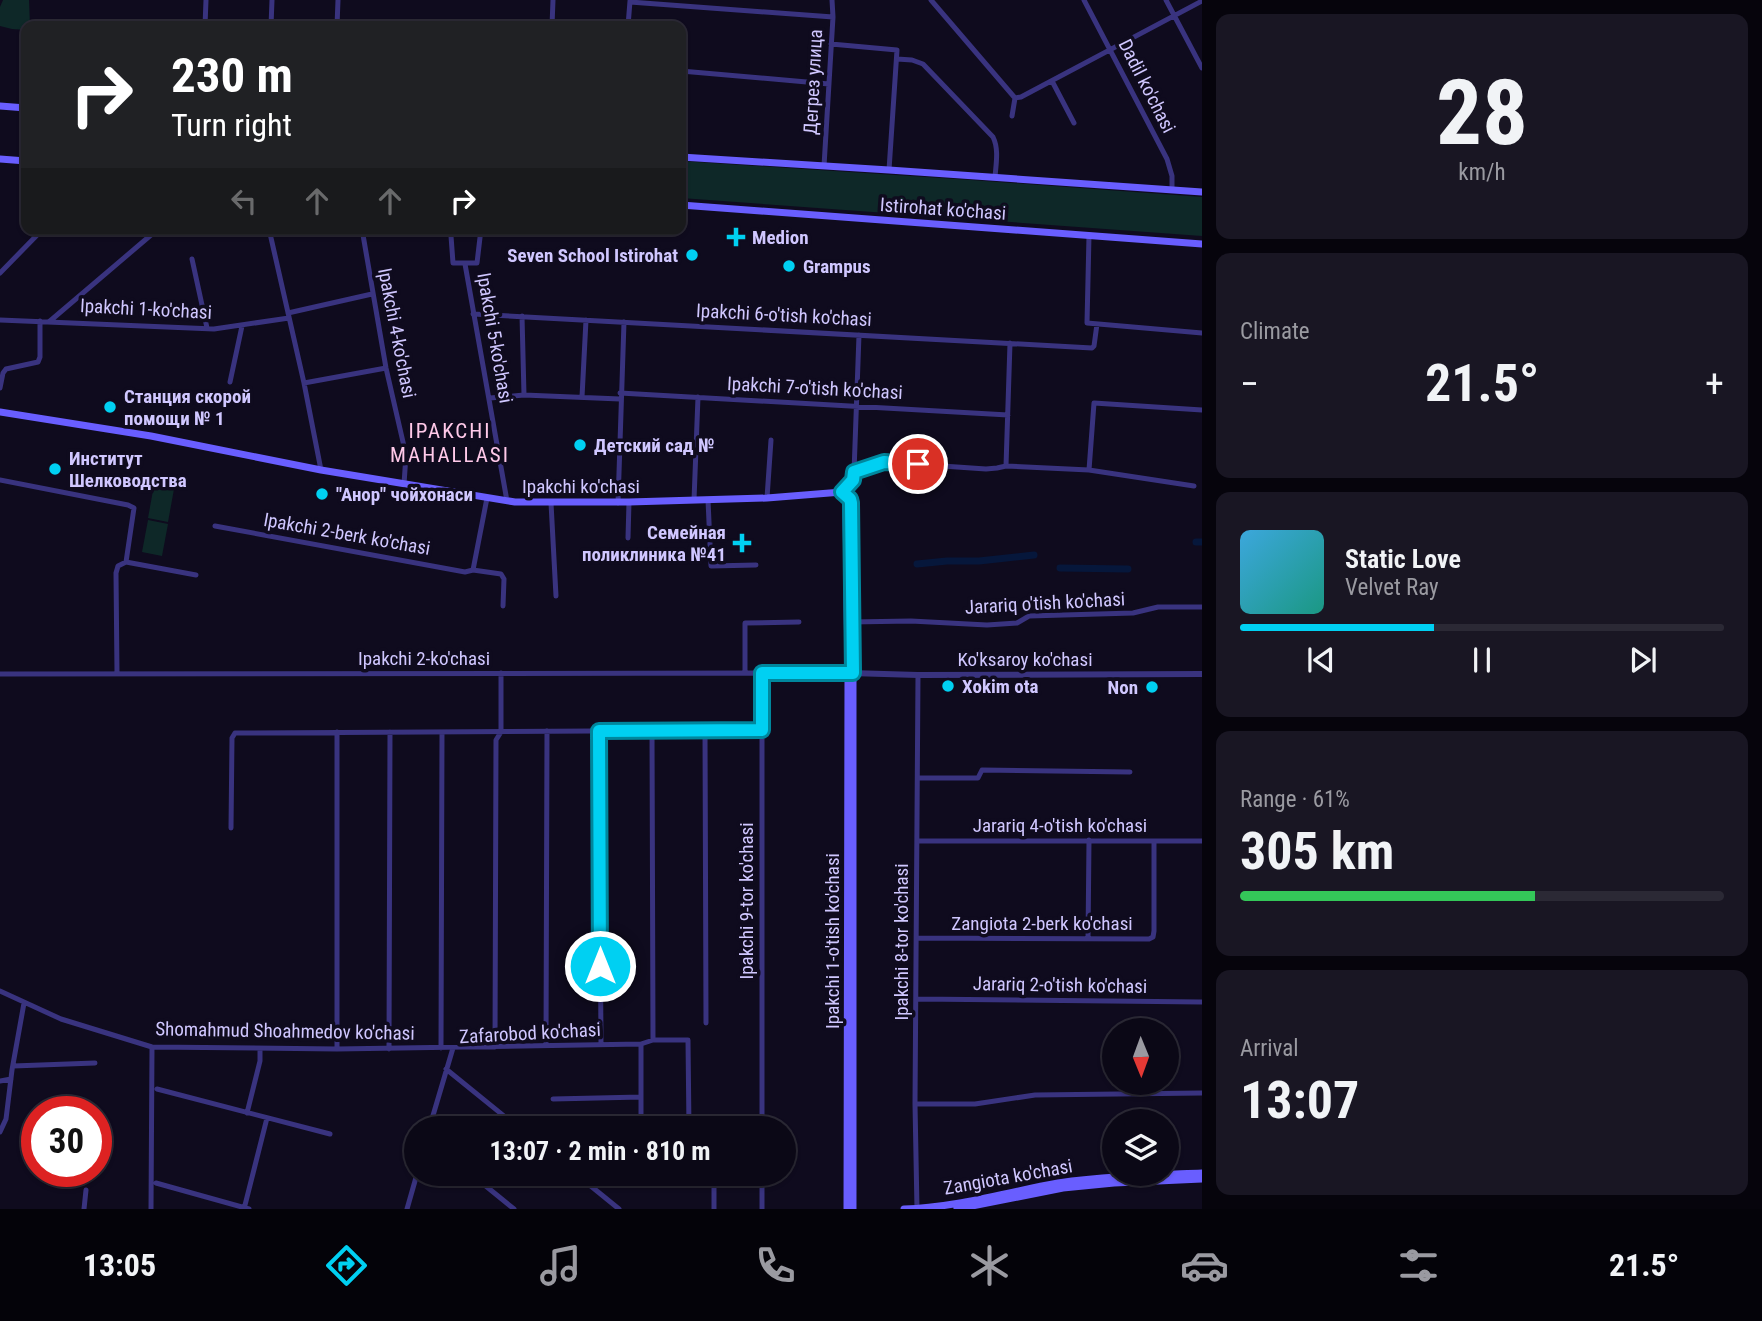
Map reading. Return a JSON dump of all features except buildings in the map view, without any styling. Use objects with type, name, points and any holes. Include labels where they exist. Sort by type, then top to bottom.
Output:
[{"type":"main road","points":[[0,106],[21,108]]},
{"type":"main road","name":"Istirohat ko'chasi","points":[[686,157],[1202,192]]},
{"type":"main road","points":[[0,159],[21,161]]},
{"type":"main road","name":"Istirohat ko'chasi","points":[[686,205],[1202,244]]},
{"type":"main road","name":"Ipakchi ko'chasi","points":[[0,412],[152,436],[321,470],[507,501],[618,503],[767,498],[842,492]]},
{"type":"main road","points":[[842,492],[845,502],[851,673]]},
{"type":"main road","name":"Ipakchi 1-o'tish ko'chasi","points":[[847,1209],[851,673]]},
{"type":"main road","name":"Ipakchi 1-o'tish ko'chasi","points":[[851,673],[853,1209]]},
{"type":"main road","name":"Zangiota ko'chasi","points":[[904,1209],[1060,1183],[1114,1177],[1202,1173]]},
{"type":"main road","name":"Zangiota ko'chasi","points":[[957,1209],[1076,1187],[1202,1179]]},
{"type":"street","points":[[205,21],[206,0]]},
{"type":"street","points":[[271,21],[272,0]]},
{"type":"street","points":[[337,21],[338,0]]},
{"type":"street","points":[[552,0],[552,21]]},
{"type":"street","points":[[832,2],[841,0]]},
{"type":"street","name":"Dadil ko'chasi","points":[[1084,0],[1167,159],[1172,176],[1172,190]]},
{"type":"street","points":[[1166,0],[1202,68]]},
{"type":"street","points":[[628,21],[630,1],[833,17]]},
{"type":"street","points":[[934,1],[1015,98],[1012,116]]},
{"type":"street","points":[[1015,98],[1202,1]]},
{"type":"street","name":"Дегрез улица","points":[[824,166],[832,2]]},
{"type":"street","points":[[831,44],[897,50],[889,170]]},
{"type":"street","points":[[897,59],[923,64],[993,137],[997,152],[995,177]]},
{"type":"street","points":[[686,71],[829,84]]},
{"type":"street","points":[[1052,81],[1074,123]]},
{"type":"street","points":[[0,272],[37,235]]},
{"type":"street","points":[[50,321],[151,235]]},
{"type":"street","points":[[270,235],[321,470]]},
{"type":"street","name":"Ipakchi 4-ko'chasi","points":[[363,235],[386,368],[406,455],[404,484]]},
{"type":"street","name":"Ipakchi 5-ko'chasi","points":[[451,236],[453,263],[465,264],[478,262],[480,235]]},
{"type":"street","points":[[1089,236],[1087,323],[1202,333]]},
{"type":"street","points":[[192,259],[207,328]]},
{"type":"street","name":"Ipakchi 5-ko'chasi","points":[[465,264],[507,501]]},
{"type":"street","name":"Ipakchi 1-ko'chasi","points":[[0,320],[219,329],[288,316],[372,294]]},
{"type":"street","name":"Ipakchi 6-o'tish ko'chasi","points":[[474,313],[1094,347],[1097,324]]},
{"type":"street","points":[[522,316],[524,395]]},
{"type":"street","points":[[0,388],[6,369],[38,362],[40,320]]},
{"type":"street","points":[[582,397],[586,320]]},
{"type":"street","points":[[618,503],[624,322]]},
{"type":"street","points":[[230,382],[242,326]]},
{"type":"street","points":[[842,492],[853,480],[854,472],[859,335]]},
{"type":"street","points":[[1006,466],[1010,343]]},
{"type":"street","points":[[304,383],[386,368]]},
{"type":"street","name":"Ipakchi 7-o'tish ko'chasi","points":[[490,398],[524,395],[698,397],[1008,415]]},
{"type":"street","points":[[694,500],[698,397]]},
{"type":"street","points":[[1089,470],[1094,402],[1202,410]]},
{"type":"street","points":[[767,498],[771,440]]},
{"type":"street","points":[[854,472],[884,462],[986,469],[1006,466],[1089,470],[1194,486]]},
{"type":"street","points":[[0,480],[132,506],[135,511],[126,562]]},
{"type":"street","points":[[473,570],[487,498]]},
{"type":"street","points":[[708,500],[711,566],[756,565]]},
{"type":"street","points":[[628,538],[629,502]]},
{"type":"street","points":[[551,503],[556,596]]},
{"type":"street","name":"Ipakchi 2-berk ko'chasi","points":[[215,526],[465,572],[473,570],[503,576],[503,606]]},
{"type":"street","points":[[117,673],[118,566],[126,562],[196,575]]},
{"type":"street","name":"Jarariq o'tish ko'chasi","points":[[850,622],[911,621],[987,625],[1017,623],[1029,616],[1133,613],[1158,607],[1202,607]]},
{"type":"street","points":[[745,673],[745,623],[799,622]]},
{"type":"street","points":[[495,1047],[496,740],[501,732],[501,673]]},
{"type":"street","name":"Ipakchi 9-tor ko'chasi","points":[[762,673],[762,1116]]},
{"type":"street","name":"Ipakchi 2-ko'chasi","points":[[0,674],[851,673]]},
{"type":"street","name":"Ko'ksaroy ko'chasi","points":[[851,673],[1202,674]]},
{"type":"street","name":"Ipakchi 8-tor ko'chasi","points":[[916,1209],[918,675]]},
{"type":"street","points":[[232,828],[232,735],[238,733],[762,730]]},
{"type":"street","points":[[546,1046],[547,731]]},
{"type":"street","points":[[599,731],[601,1044]]},
{"type":"street","points":[[652,731],[653,1040]]},
{"type":"street","points":[[705,731],[706,1023]]},
{"type":"street","points":[[337,732],[337,1049]]},
{"type":"street","points":[[389,1049],[390,732]]},
{"type":"street","points":[[440,1048],[442,732]]},
{"type":"street","points":[[919,778],[978,778],[982,770],[1130,772]]},
{"type":"street","points":[[1088,939],[1089,840]]},
{"type":"street","name":"Jarariq 4-o'tish ko'chasi","points":[[918,841],[1202,841]]},
{"type":"street","name":"Zangiota 2-berk ko'chasi","points":[[918,938],[1149,939],[1153,937],[1154,931],[1154,841]]},
{"type":"street","name":"Shomahmud Shoahmedov ko'chasi","points":[[0,991],[61,1018],[152,1047],[453,1048]]},
{"type":"street","name":"Jarariq 2-o'tish ko'chasi","points":[[917,999],[1202,1002]]},
{"type":"street","points":[[0,1132],[6,1119],[24,1003]]},
{"type":"street","name":"Zafarobod ko'chasi","points":[[433,1116],[453,1048],[641,1044],[653,1040],[688,1040],[689,1116]]},
{"type":"street","points":[[641,1044],[641,1116]]},
{"type":"street","points":[[151,1209],[152,1047]]},
{"type":"street","points":[[247,1113],[260,1061],[260,1049]]},
{"type":"street","points":[[13,1066],[95,1063]]},
{"type":"street","points":[[446,1069],[504,1116]]},
{"type":"street","points":[[0,1081],[11,1079]]},
{"type":"street","points":[[157,1089],[330,1134]]},
{"type":"street","points":[[915,1104],[975,1104],[1035,1095],[1202,1093]]},
{"type":"street","points":[[554,1098],[641,1097]]},
{"type":"street","points":[[156,1183],[246,1209],[267,1118]]},
{"type":"street","points":[[408,1209],[413,1186]]},
{"type":"street","points":[[486,1186],[514,1209]]},
{"type":"street","points":[[591,1186],[619,1209]]},
{"type":"street","points":[[714,1186],[714,1209]]},
{"type":"street","points":[[762,1186],[762,1209]]},
{"type":"street","points":[[84,1209],[86,1190]]},
{"type":"green space","points":[[3,0],[29,0],[30,21],[21,21],[21,30],[0,26],[0,7]]},
{"type":"green space","points":[[686,161],[1202,197],[1202,236],[686,198]]},
{"type":"green space","points":[[154,485],[174,489],[168,522],[148,518]]},
{"type":"green space","points":[[148,520],[168,524],[162,556],[142,552]]},
{"type":"waterway","points":[[1196,542],[1202,542]]},
{"type":"waterway","points":[[917,564],[1034,555]]},
{"type":"waterway","points":[[1060,568],[1128,569]]},
{"type":"place","name":"Medion","points":[[736,237]]},
{"type":"place","name":"Seven School Istirohat","points":[[692,255]]},
{"type":"place","name":"Grampus","points":[[789,266]]},
{"type":"place","name":"Станция скорой помощи № 1","points":[[110,407]]},
{"type":"place","name":"Детский сад №","points":[[580,445]]},
{"type":"place","name":"Институт Шелководства","points":[[55,469]]},
{"type":"place","name":"\"Анор\" чойхонаси","points":[[322,494]]},
{"type":"place","name":"Семейная поликлиника №41","points":[[742,543]]},
{"type":"place","name":"Xokim ota","points":[[948,686]]},
{"type":"place","name":"Non","points":[[1152,687]]},
{"type":"district","name":"IPAKCHI MAHALLASI","points":[[450,443]]},
{"type":"route","points":[[600,966],[599,731],[762,730],[762,673],[853,673],[851,503],[842,492],[853,480],[854,472],[884,462],[918,464]]}]
